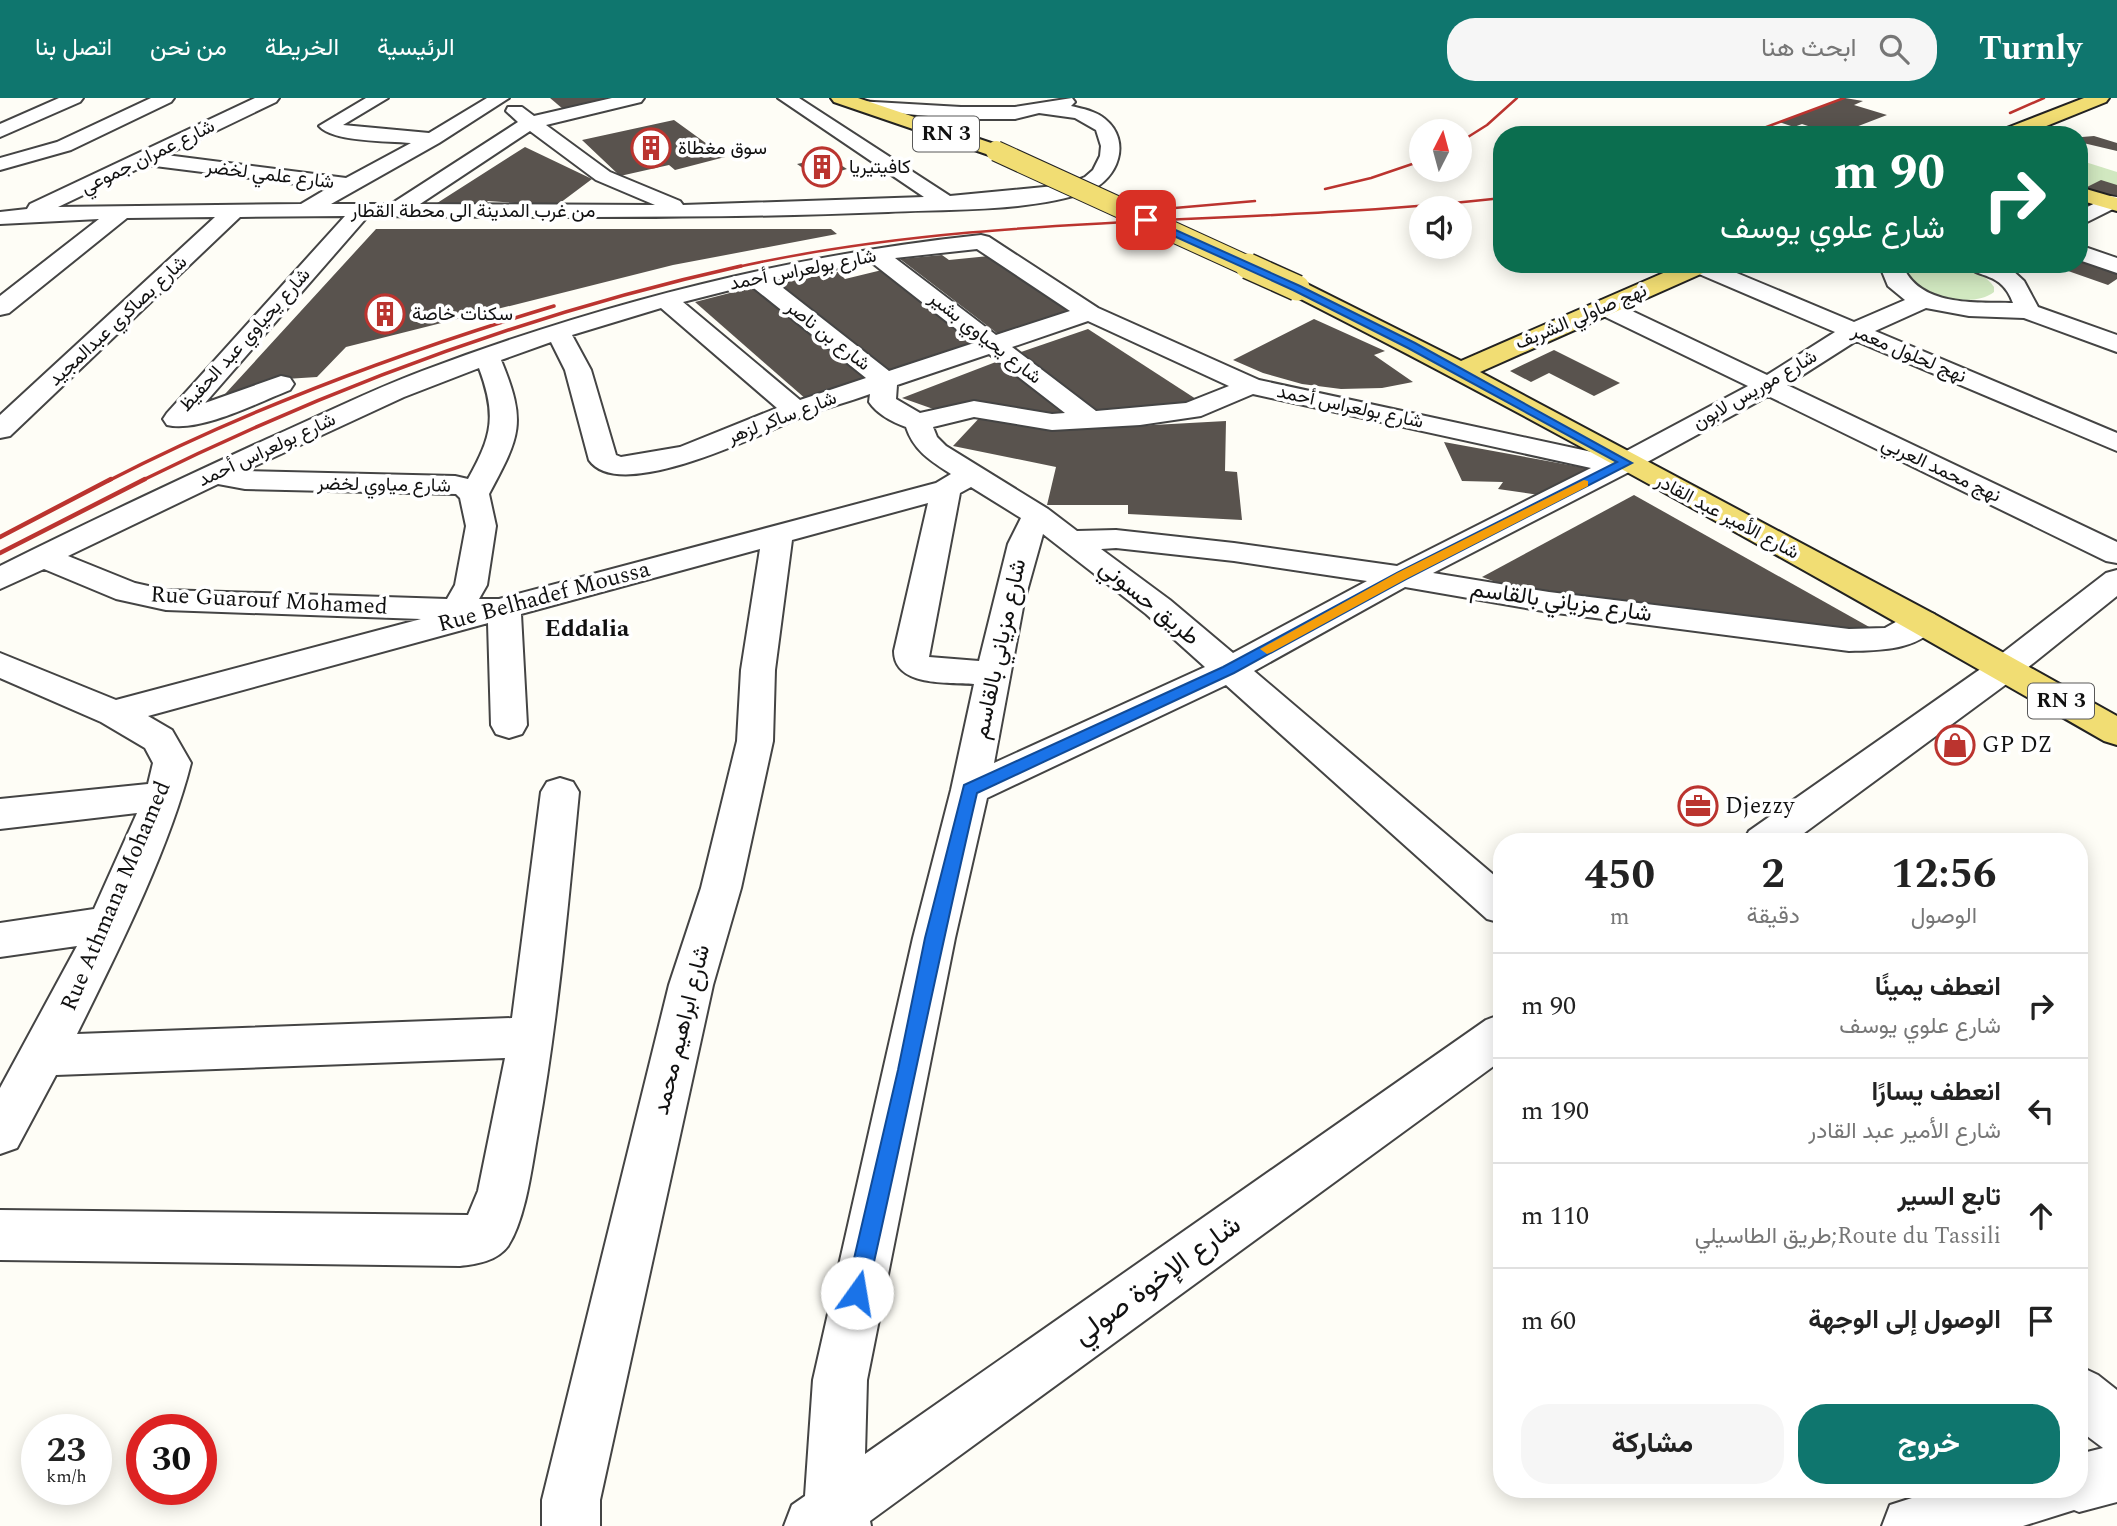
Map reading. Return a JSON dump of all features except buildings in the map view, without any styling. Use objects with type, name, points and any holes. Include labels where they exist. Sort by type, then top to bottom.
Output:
[{"type":"main road","name":"RN 3","points":[[840,98],[996,151]]},
{"type":"main road","points":[[2029,126],[2100,98]]},
{"type":"main road","points":[[839,131],[839,121],[847,116],[896,116]]},
{"type":"main road","name":"شارع الأمير عبد القادر","points":[[996,151],[1297,288],[1460,372],[1623,464],[1922,622],[2117,732]]},
{"type":"main road","points":[[2088,195],[2113,204]]},
{"type":"main road","name":"نهج صاولي الشربف","points":[[1460,372],[1683,273]]},
{"type":"street","points":[[0,131],[74,98]]},
{"type":"street","points":[[0,164],[35,156],[66,144],[165,98]]},
{"type":"street","name":"شارع عمران جموعي","points":[[24,215],[147,159],[270,98]]},
{"type":"street","points":[[379,98],[328,126],[340,131],[432,139]]},
{"type":"street","points":[[304,210],[500,98],[528,123],[603,176],[691,212]]},
{"type":"street","points":[[396,210],[528,123],[635,98]]},
{"type":"street","points":[[787,98],[946,203]]},
{"type":"street","points":[[863,105],[961,113],[1015,113],[1082,98]]},
{"type":"street","points":[[1040,108],[1077,113],[1096,120],[1095,110],[1103,100]]},
{"type":"street","points":[[996,151],[994,134],[1000,124],[1015,113]]},
{"type":"street","name":"من غرب المدينة الى محطة القطار","points":[[0,218],[24,215],[235,210],[691,212],[946,203],[1065,192],[1090,183],[1103,172],[1111,159],[1111,143],[1096,120]]},
{"type":"street","name":"شارع علمي لخضر","points":[[147,159],[351,185]]},
{"type":"street","points":[[559,211],[603,176]]},
{"type":"street","points":[[2088,215],[2113,204]]},
{"type":"street","name":"شارع بصاكري عبدالمجيد","points":[[0,430],[235,210]]},
{"type":"street","name":"شارع يحياوي عبد الحفيظ","points":[[281,384],[200,415],[177,419],[362,210]]},
{"type":"street","points":[[0,308],[121,213]]},
{"type":"street","name":"شارع بولعراس أحمد","points":[[0,579],[213,474],[429,377],[487,356],[666,300],[754,277],[876,255],[981,242],[1089,313],[1251,386],[1623,464]]},
{"type":"street","name":"شارع يحياوي بشير","points":[[876,255],[1092,421]]},
{"type":"street","points":[[2088,255],[2117,266]]},
{"type":"street","name":"نهج لحلول معمر","points":[[1721,273],[2117,443]]},
{"type":"street","points":[[1891,273],[1897,282],[1922,301],[2027,311],[2115,342]]},
{"type":"street","points":[[1999,273],[2018,286],[2027,311]]},
{"type":"street","name":"شارع بن ناصر","points":[[754,277],[885,380],[882,402],[902,416],[918,422]]},
{"type":"street","points":[[666,300],[796,410]]},
{"type":"street","name":"شارع موريس لابون","points":[[970,790],[1228,670],[1401,576],[1623,464],[1766,387],[1855,331],[1922,301]]},
{"type":"street","name":"نهج محمد العربي","points":[[1604,307],[2117,554]]},
{"type":"street","name":"شارع ساكر لزهر","points":[[558,332],[578,369],[603,460],[617,466],[652,463],[688,454],[796,410],[1089,313]]},
{"type":"street","points":[[474,494],[502,443],[507,422],[501,389],[487,356]]},
{"type":"street","points":[[918,422],[974,409],[1052,422],[1092,421],[1191,410],[1251,386]]},
{"type":"street","name":"طريق حسوني","points":[[918,422],[924,440],[959,481],[1037,515],[1158,607],[1493,899]]},
{"type":"street","name":"شارع مياوي لخضر","points":[[213,474],[245,480],[455,485],[466,488],[474,494],[481,526],[471,585],[457,610]]},
{"type":"street","points":[[959,481],[911,651],[911,662],[922,668],[993,674]]},
{"type":"street","name":"Rue Belhadef Moussa","points":[[114,713],[504,609],[959,481]]},
{"type":"street","name":"شارع مزياني بالقاسم","points":[[831,1520],[839,1380],[934,938],[970,790],[1008,602],[1023,544],[1037,515]]},
{"type":"street","name":"شارع ابراهيم محمد","points":[[571,1526],[571,1500],[623,1269],[691,985],[721,888],[755,741],[758,670],[778,532]]},
{"type":"street","name":"شارع مزياني بالقاسم","points":[[1072,540],[1116,539],[1401,576],[1549,602],[1849,640],[1891,639],[1922,622]]},
{"type":"street","name":"Rue Guarouf Mohamed","points":[[42,557],[127,592],[166,600],[457,610],[504,609]]},
{"type":"street","points":[[1776,833],[2004,669],[2117,580]]},
{"type":"street","points":[[504,609],[509,726]]},
{"type":"street","name":"Rue Athmana Mohamed","points":[[0,665],[114,713],[159,739],[172,763],[164,796],[108,925],[45,1055],[0,1132]]},
{"type":"street","points":[[0,1236],[460,1241],[480,1238],[490,1228],[503,1191],[532,1037],[559,792]]},
{"type":"street","points":[[0,814],[164,796]]},
{"type":"street","points":[[0,940],[108,925]]},
{"type":"street","points":[[45,1055],[532,1037]]},
{"type":"street","name":"شارع الإخوة صولي","points":[[831,1520],[1493,1041]]},
{"type":"street","points":[[2088,1402],[2117,1426]]},
{"type":"street","points":[[2088,1481],[2117,1473]]},
{"type":"street","points":[[1911,1526],[2019,1498]]},
{"type":"green space","points":[[2088,163],[2117,172],[2117,198],[2088,189]]},
{"type":"green space","points":[[1909,273],[1978,273],[1994,287],[1994,292],[1974,300],[1950,298],[1926,290],[1908,277]]},
{"type":"railway","points":[[1472,134],[1487,125],[1517,98]]},
{"type":"railway","points":[[1769,126],[1844,98]]},
{"type":"railway","points":[[2010,113],[2044,98]]},
{"type":"railway","points":[[1325,189],[1409,165]]},
{"type":"railway","points":[[733,268],[828,250],[1020,228],[1309,213],[1493,199]]},
{"type":"railway","points":[[1140,211],[1255,201]]},
{"type":"railway","points":[[142,480],[286,414],[510,329],[741,266]]},
{"type":"railway","points":[[108,481],[216,429],[327,383],[440,342],[554,306]]},
{"type":"railway","points":[[0,537],[111,479]]},
{"type":"railway","points":[[0,553],[142,480]]},
{"type":"slow traffic","points":[[1267,649],[1401,576],[1584,484]]},
{"type":"place","name":"سوق مغطاة","points":[[651,148]]},
{"type":"place","name":"كافيتيريا","points":[[822,167]]},
{"type":"place","name":"سكنات خاصة","points":[[385,314]]},
{"type":"place","name":"GP DZ","points":[[1955,745]]},
{"type":"place","name":"Djezzy","points":[[1698,806]]},
{"type":"district","name":"Eddalia","points":[[587,629]]},
{"type":"route","points":[[857,1293],[908,1070],[934,938],[970,790],[1228,670],[1401,576],[1626,463],[1411,345],[1297,288],[1146,220]]}]
